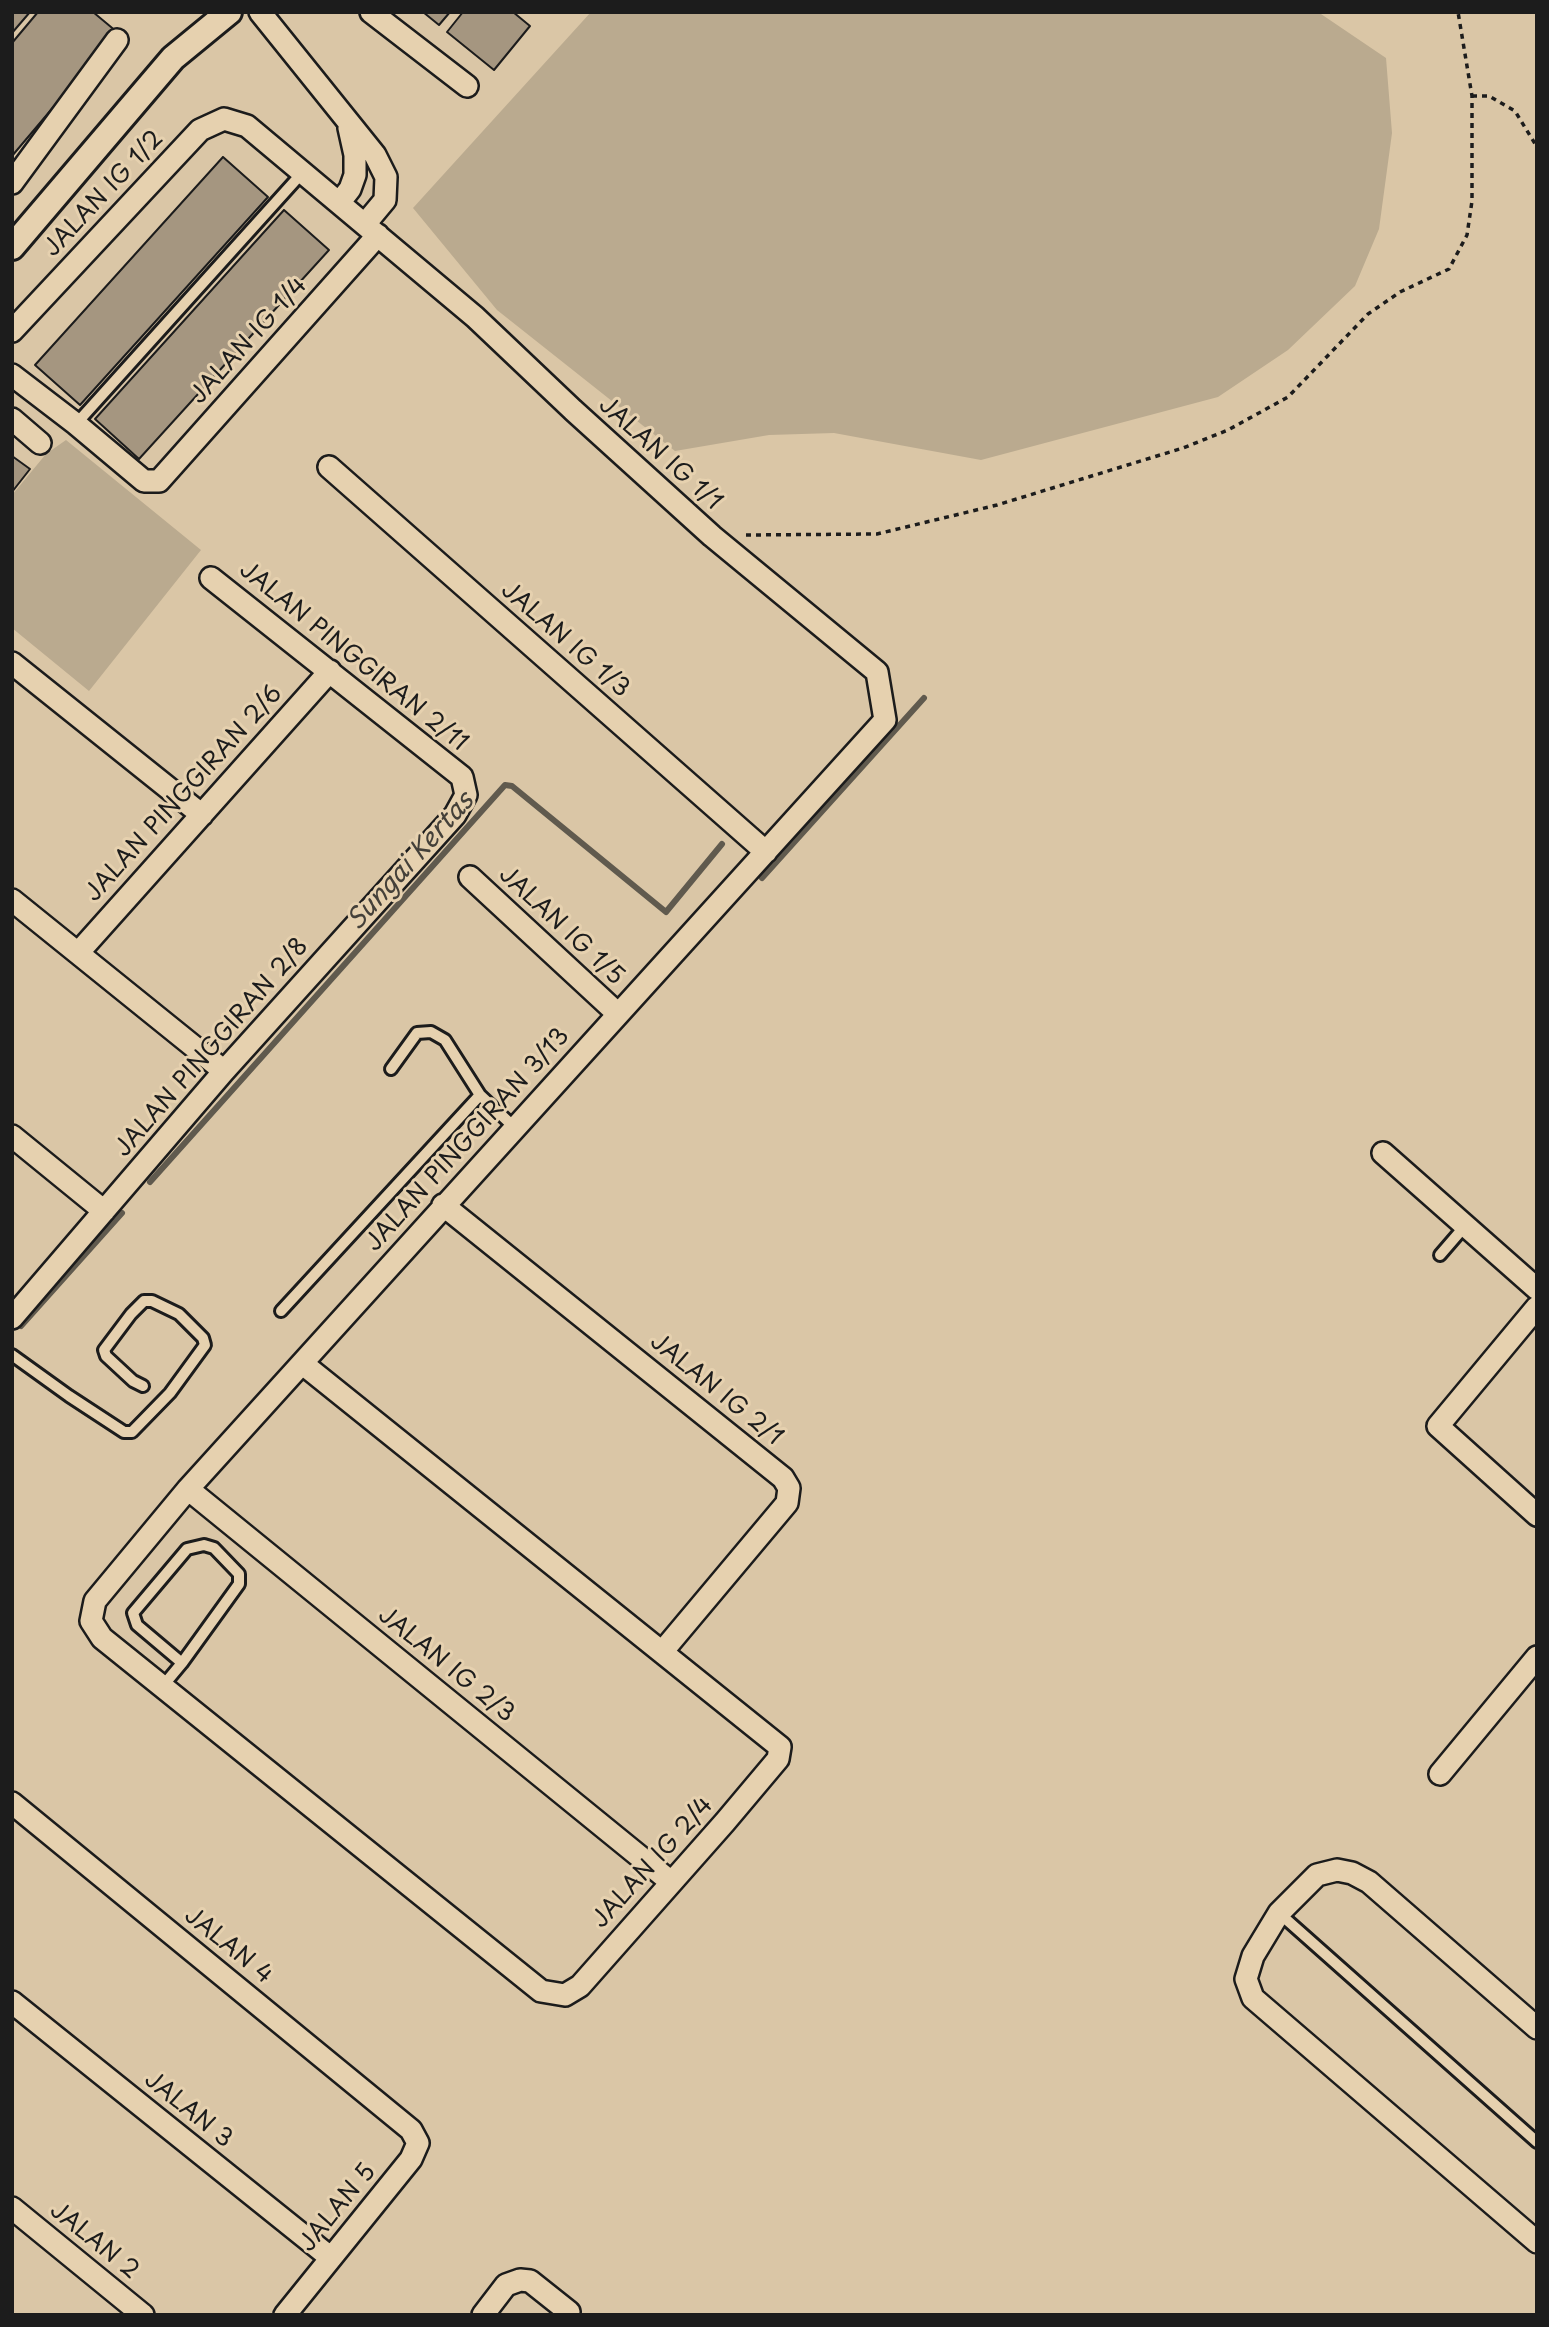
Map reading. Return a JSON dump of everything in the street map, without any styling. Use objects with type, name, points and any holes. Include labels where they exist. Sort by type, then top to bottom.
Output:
[{"type":"street","points":[[12,247],[173,58],[229,12]]},
{"type":"street","name":"JALAN IG 1/4","points":[[76,424],[144,481],[159,481],[371,230],[385,200],[386,177],[375,155],[260,12]]},
{"type":"street","points":[[371,12],[467,86]]},
{"type":"street","points":[[12,183],[117,40]]},
{"type":"street","name":"JALAN IG 1/2","points":[[12,331],[200,130],[224,119],[247,126]]},
{"type":"street","points":[[339,203],[350,189],[355,175],[355,155],[348,122]]},
{"type":"street","name":"JALAN IG 1/1","points":[[247,126],[475,317],[712,536],[877,673],[885,720]]},
{"type":"street","points":[[12,375],[76,424]]},
{"type":"street","points":[[12,419],[40,443]]},
{"type":"street","name":"JALAN IG 1/3","points":[[329,467],[766,852]]},
{"type":"street","name":"JALAN PINGGIRAN 2/11","points":[[211,578],[462,777]]},
{"type":"street","points":[[12,663],[202,815]]},
{"type":"street","name":"JALAN PINGGIRAN 2/6","points":[[78,953],[330,671]]},
{"type":"street","name":"JALAN PINGGIRAN 3/13","points":[[95,1601],[188,1489],[885,720]]},
{"type":"street","name":"JALAN PINGGIRAN 2/8","points":[[12,1318],[224,1071],[455,815],[466,795],[462,777]]},
{"type":"street","name":"JALAN IG 1/5","points":[[470,877],[618,1014]]},
{"type":"street","points":[[12,900],[224,1071]]},
{"type":"street","points":[[12,1136],[104,1211]]},
{"type":"street","points":[[1383,1153],[1537,1289]]},
{"type":"street","name":"JALAN IG 2/1","points":[[443,1205],[783,1478],[789,1488],[787,1503],[662,1652]]},
{"type":"street","points":[[1537,1307],[1438,1426],[1537,1515]]},
{"type":"street","name":"JALAN IG 2/4","points":[[95,1601],[91,1621],[102,1638],[541,1991],[565,1995],[580,1986],[778,1759],[780,1747],[303,1364]]},
{"type":"street","name":"JALAN IG 2/3","points":[[188,1489],[671,1882]]},
{"type":"street","points":[[1440,1774],[1537,1657]]},
{"type":"street","name":"JALAN 4","points":[[12,1803],[411,2130]]},
{"type":"street","points":[[1537,2028],[1369,1882],[1352,1873],[1337,1870],[1317,1875],[1279,1913],[1253,1956],[1246,1979],[1253,1998],[1537,2242]]},
{"type":"street","name":"JALAN 3","points":[[12,2003],[331,2258]]},
{"type":"street","name":"JALAN 5","points":[[285,2315],[411,2159],[418,2143],[411,2130]]},
{"type":"street","name":"JALAN 2","points":[[12,2208],[143,2315]]},
{"type":"street","points":[[483,2315],[506,2285],[520,2280],[530,2281],[569,2312]]},
{"type":"lane","points":[[76,424],[303,172]]},
{"type":"lane","points":[[391,1069],[417,1033],[431,1032],[446,1040],[480,1094],[514,1127]]},
{"type":"lane","points":[[281,1311],[480,1094]]},
{"type":"lane","points":[[1440,1255],[1465,1226]]},
{"type":"lane","points":[[12,1355],[124,1432],[132,1432],[170,1392],[205,1345],[203,1338],[179,1314],[152,1301],[144,1301],[131,1314],[104,1350],[106,1356],[133,1381],[143,1386]]},
{"type":"lane","points":[[162,1686],[181,1663],[239,1584],[239,1574],[214,1548],[204,1545],[187,1549],[133,1613],[137,1625],[181,1663]]},
{"type":"lane","points":[[1279,1913],[1537,2142]]},
{"type":"path","points":[[712,536],[877,534],[890,531],[1009,502],[1184,448],[1228,430],[1288,397],[1368,314],[1400,292],[1449,270],[1467,235],[1472,201],[1472,96],[1458,12]]},
{"type":"path","points":[[1472,96],[1489,96],[1515,111],[1537,147]]},
{"type":"shaded area","points":[[591,12],[1318,12],[1386,58],[1392,133],[1379,229],[1355,286],[1288,350],[1218,397],[981,460],[834,433],[769,435],[675,451],[497,310],[413,208]]},
{"type":"shaded area","points":[[66,440],[201,550],[89,691],[12,628],[12,495],[46,454]]},
{"type":"building","points":[[12,12],[30,12],[12,33]]},
{"type":"building","points":[[38,12],[93,12],[117,32],[12,156],[12,43]]},
{"type":"building","points":[[423,12],[450,12],[439,25]]},
{"type":"building","points":[[463,12],[513,12],[530,26],[494,70],[447,32]]},
{"type":"building","points":[[223,157],[268,197],[80,405],[35,365]]},
{"type":"building","points":[[284,210],[329,250],[139,459],[95,419]]},
{"type":"building","points":[[12,456],[30,469],[12,492]]},
{"type":"waterway","name":"Sungai Kertas","points":[[762,878],[924,698]]},
{"type":"waterway","name":"Sungai Kertas","points":[[150,1182],[505,785],[512,786],[666,912],[722,844]]},
{"type":"waterway","points":[[21,1326],[122,1213]]}]
